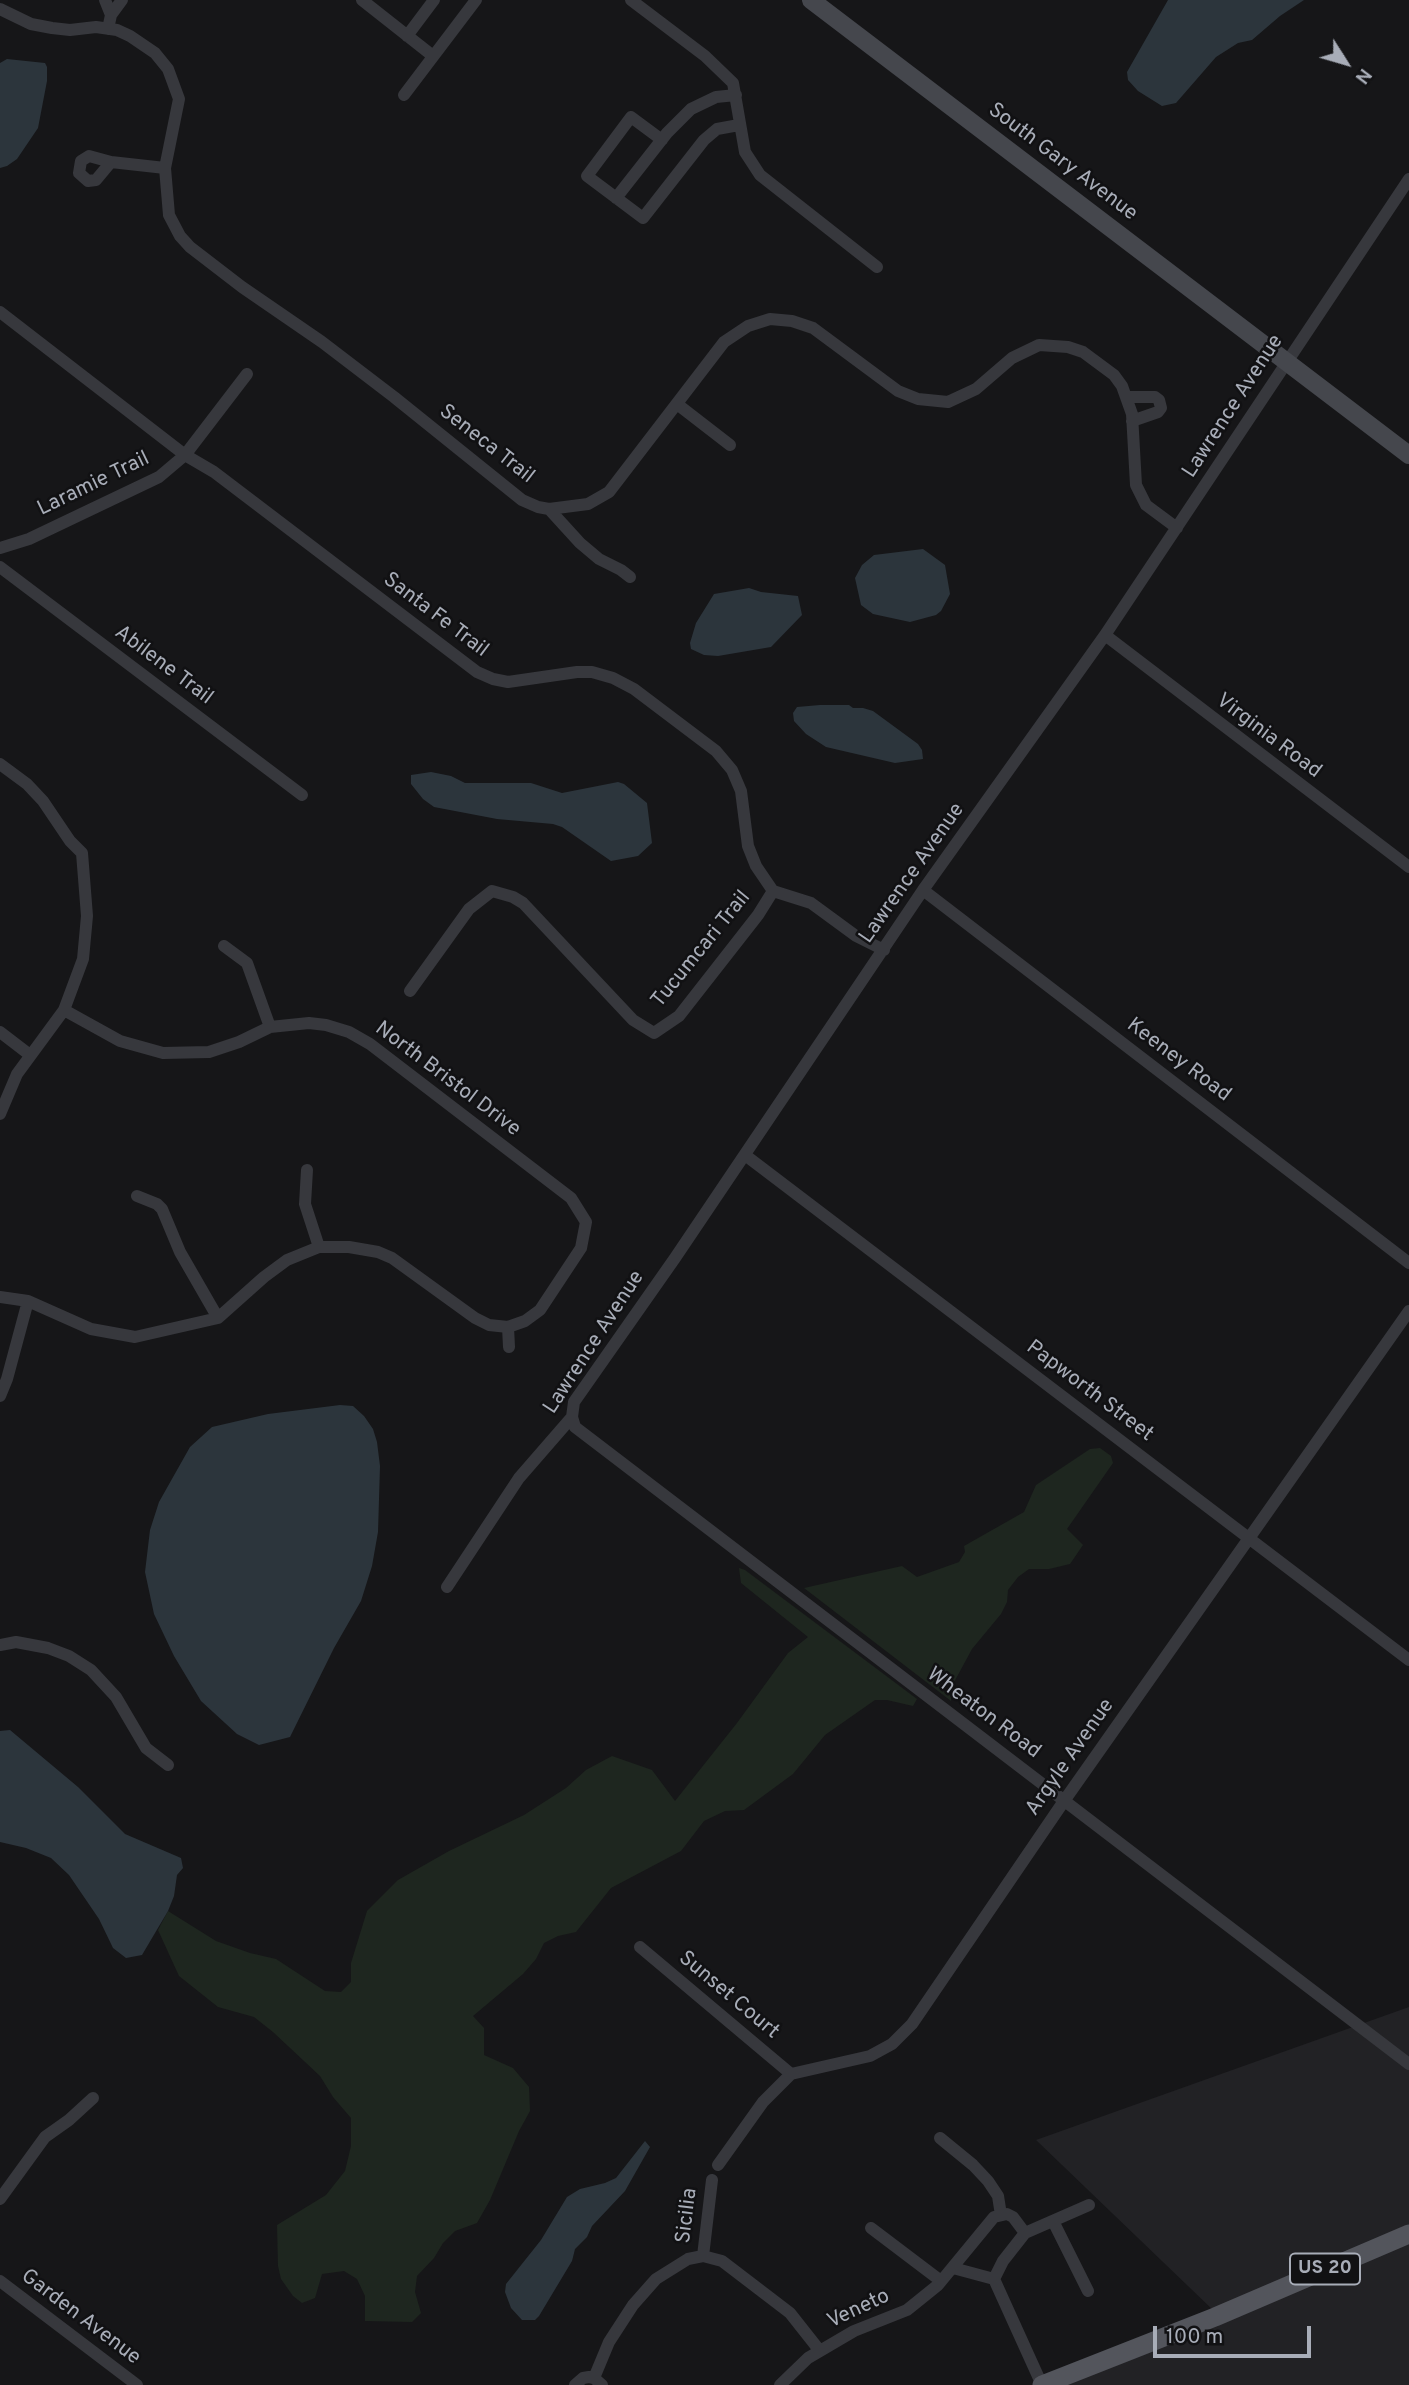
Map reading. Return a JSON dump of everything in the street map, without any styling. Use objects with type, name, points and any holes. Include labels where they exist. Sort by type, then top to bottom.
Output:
[{"type":"main road","name":"South Gary Avenue","points":[[811,0],[1409,455]]},
{"type":"main road","name":"US 20","points":[[1042,2385],[1215,2317],[1409,2234]]},
{"type":"street","points":[[105,0],[111,15]]},
{"type":"street","points":[[108,29],[111,15],[122,0]]},
{"type":"street","points":[[362,0],[433,56]]},
{"type":"street","points":[[404,95],[476,0]]},
{"type":"street","points":[[632,0],[705,56],[733,83],[745,152],[760,175],[877,267]]},
{"type":"street","points":[[407,36],[428,2]]},
{"type":"street","name":"Seneca Trail","points":[[0,9],[31,24],[52,28],[108,29],[130,36],[161,59],[172,78],[179,99],[165,168],[169,215],[176,230],[190,247],[384,389],[522,500],[550,509],[588,504],[609,492],[724,342],[748,326],[770,318],[813,328],[898,391],[918,400],[948,402],[976,389],[1013,358],[1039,345],[1073,348],[1096,359],[1114,374],[1127,397],[1132,421],[1136,485],[1146,505],[1177,528]]},
{"type":"street","points":[[616,198],[662,140],[691,109],[716,97],[736,95]]},
{"type":"street","points":[[662,140],[631,117],[587,176],[643,218],[704,140],[717,129],[739,125]]},
{"type":"street","points":[[111,162],[165,168]]},
{"type":"street","name":"Lawrence Avenue","points":[[447,1587],[519,1478],[572,1417],[574,1402],[745,1156],[923,890],[1105,635],[1409,179]]},
{"type":"street","name":"Santa Fe Trail","points":[[0,312],[185,455],[214,472],[482,675],[508,682],[592,672],[613,678],[634,689],[716,751],[732,770],[741,791],[748,846],[756,866],[773,891]]},
{"type":"street","name":"Laramie Trail","points":[[0,548],[29,539],[159,477],[185,455],[247,374]]},
{"type":"street","points":[[1127,397],[1155,397],[1161,408],[1158,412],[1132,421]]},
{"type":"street","points":[[677,404],[730,445]]},
{"type":"street","points":[[550,509],[589,551],[630,577]]},
{"type":"street","name":"Abilene Trail","points":[[0,567],[302,795]]},
{"type":"street","name":"Virginia Road","points":[[1105,635],[1409,867]]},
{"type":"street","points":[[0,764],[43,801],[70,841],[82,853],[86,937],[83,958],[64,1010],[30,1055],[8,1092],[0,1114]]},
{"type":"street","name":"Keeney Road","points":[[923,890],[1409,1263]]},
{"type":"street","name":"Tucumcari Trail","points":[[410,990],[469,909],[492,891],[523,903],[633,1020],[654,1033],[679,1016],[758,915],[773,891]]},
{"type":"street","points":[[773,891],[811,903],[856,936],[884,950]]},
{"type":"street","points":[[224,946],[243,957],[247,963],[270,1027]]},
{"type":"street","name":"North Bristol Drive","points":[[64,1010],[120,1041],[163,1053],[209,1052],[239,1042],[270,1027],[309,1023],[326,1024],[349,1032],[370,1044],[565,1193],[586,1222],[581,1248],[576,1258],[540,1310],[525,1321],[508,1327]]},
{"type":"street","points":[[0,1032],[30,1055]]},
{"type":"street","name":"Papworth Street","points":[[745,1156],[1409,1660]]},
{"type":"street","points":[[307,1170],[305,1204],[319,1247]]},
{"type":"street","points":[[138,1196],[162,1209],[180,1252],[218,1318]]},
{"type":"street","points":[[0,1297],[28,1301],[91,1329],[135,1337],[218,1318],[276,1267],[319,1247],[365,1249],[392,1258],[475,1318],[489,1325],[508,1327],[509,1348]]},
{"type":"street","points":[[0,1396],[28,1301]]},
{"type":"street","name":"Argyle Avenue","points":[[791,2074],[868,2057],[902,2036],[1409,1311]]},
{"type":"street","name":"Wheaton Road","points":[[572,1417],[575,1427],[1409,2064]]},
{"type":"street","points":[[0,1645],[16,1643],[48,1648],[69,1656],[91,1670],[117,1697],[146,1748],[168,1765]]},
{"type":"street","name":"Sunset Court","points":[[640,1947],[791,2074]]},
{"type":"street","points":[[718,2165],[763,2102],[791,2074]]},
{"type":"street","points":[[0,2200],[45,2137],[93,2098]]},
{"type":"street","points":[[940,2138],[988,2181],[998,2196],[1001,2215],[1013,2217],[1026,2233]]},
{"type":"street","name":"Sicilia","points":[[703,2256],[712,2180]]},
{"type":"street","points":[[994,2279],[1003,2261],[1026,2233],[1088,2206]]},
{"type":"street","name":"Veneto","points":[[780,2385],[808,2358],[854,2331],[907,2309],[941,2281],[989,2221],[1001,2215]]},
{"type":"street","points":[[1053,2221],[1088,2291]]},
{"type":"street","points":[[872,2228],[941,2281]]},
{"type":"street","points":[[575,2385],[583,2378],[598,2381],[608,2342],[633,2305],[656,2279],[688,2259],[703,2256],[722,2261],[790,2313],[820,2351]]},
{"type":"street","points":[[953,2267],[994,2279],[1042,2385]]},
{"type":"street","name":"Garden Avenue","points":[[0,2281],[137,2385]]},
{"type":"shaded area","points":[[1168,0],[1304,0],[1252,40],[1238,43],[1216,57],[1176,103],[1162,106],[1138,91],[1128,80],[1127,72]]},
{"type":"shaded area","points":[[7,59],[45,63],[47,81],[38,128],[17,159],[0,168],[0,63]]},
{"type":"shaded area","points":[[923,549],[945,565],[950,594],[941,611],[910,622],[873,614],[861,605],[855,578],[862,565],[874,555]]},
{"type":"shaded area","points":[[749,588],[798,596],[802,615],[771,647],[718,656],[704,655],[691,649],[690,643],[696,623],[714,594]]},
{"type":"shaded area","points":[[849,705],[873,711],[918,744],[923,759],[895,763],[826,747],[806,734],[794,721],[793,713],[797,707]]},
{"type":"shaded area","points":[[431,772],[451,776],[465,783],[531,783],[562,793],[618,782],[647,803],[652,843],[638,856],[611,861],[562,827],[553,824],[497,819],[434,807],[423,799],[411,784],[411,775]]},
{"type":"shaded area","points":[[340,1405],[353,1406],[364,1416],[373,1429],[377,1442],[380,1466],[378,1532],[372,1566],[361,1601],[334,1648],[290,1737],[259,1745],[237,1734],[201,1701],[174,1656],[154,1614],[145,1572],[150,1530],[159,1502],[190,1447],[212,1427],[268,1414]]},
{"type":"shaded area","points":[[1100,1448],[1111,1456],[1113,1463],[1067,1529],[1083,1545],[1070,1564],[1049,1569],[1029,1569],[1018,1577],[1008,1590],[1007,1602],[1001,1614],[972,1649],[952,1686],[951,1701],[804,1588],[902,1566],[917,1577],[959,1562],[965,1552],[964,1546],[1024,1512],[1036,1485],[1090,1449]]},
{"type":"shaded area","points":[[739,1568],[917,1699],[913,1706],[875,1700],[825,1735],[793,1774],[744,1810],[725,1811],[704,1821],[681,1851],[611,1888],[576,1932],[544,1943],[536,1959],[523,1974],[473,2016],[484,2028],[484,2055],[513,2068],[529,2087],[530,2111],[477,2223],[455,2231],[417,2276],[415,2292],[421,2313],[412,2322],[365,2321],[365,2296],[357,2279],[344,2271],[322,2274],[315,2298],[302,2303],[293,2296],[281,2279],[277,2225],[326,2195],[345,2171],[351,2146],[351,2118],[320,2076],[273,2032],[254,2017],[218,2007],[179,1976],[158,1930],[168,1911],[216,1941],[276,1959],[325,1991],[341,1992],[351,1982],[351,1963],[367,1911],[398,1880],[449,1851],[524,1815],[566,1788],[586,1770],[612,1756],[652,1770],[675,1801],[788,1653],[808,1637],[741,1583]]},
{"type":"shaded area","points":[[10,1730],[78,1787],[125,1834],[181,1858],[183,1868],[177,1875],[174,1896],[168,1911],[142,1955],[126,1958],[113,1948],[99,1919],[69,1875],[51,1858],[0,1842],[0,1731]]},
{"type":"shaded area","points":[[1409,2007],[1409,2229],[1214,2311],[1036,2140]]},
{"type":"shaded area","points":[[645,2141],[650,2147],[625,2191],[592,2226],[587,2237],[575,2249],[572,2261],[539,2316],[535,2320],[522,2320],[511,2308],[505,2292],[506,2284],[541,2240],[567,2197],[580,2189],[616,2178]]},
{"type":"shaded area","points":[[1409,2236],[1409,2385],[1049,2385]]}]
